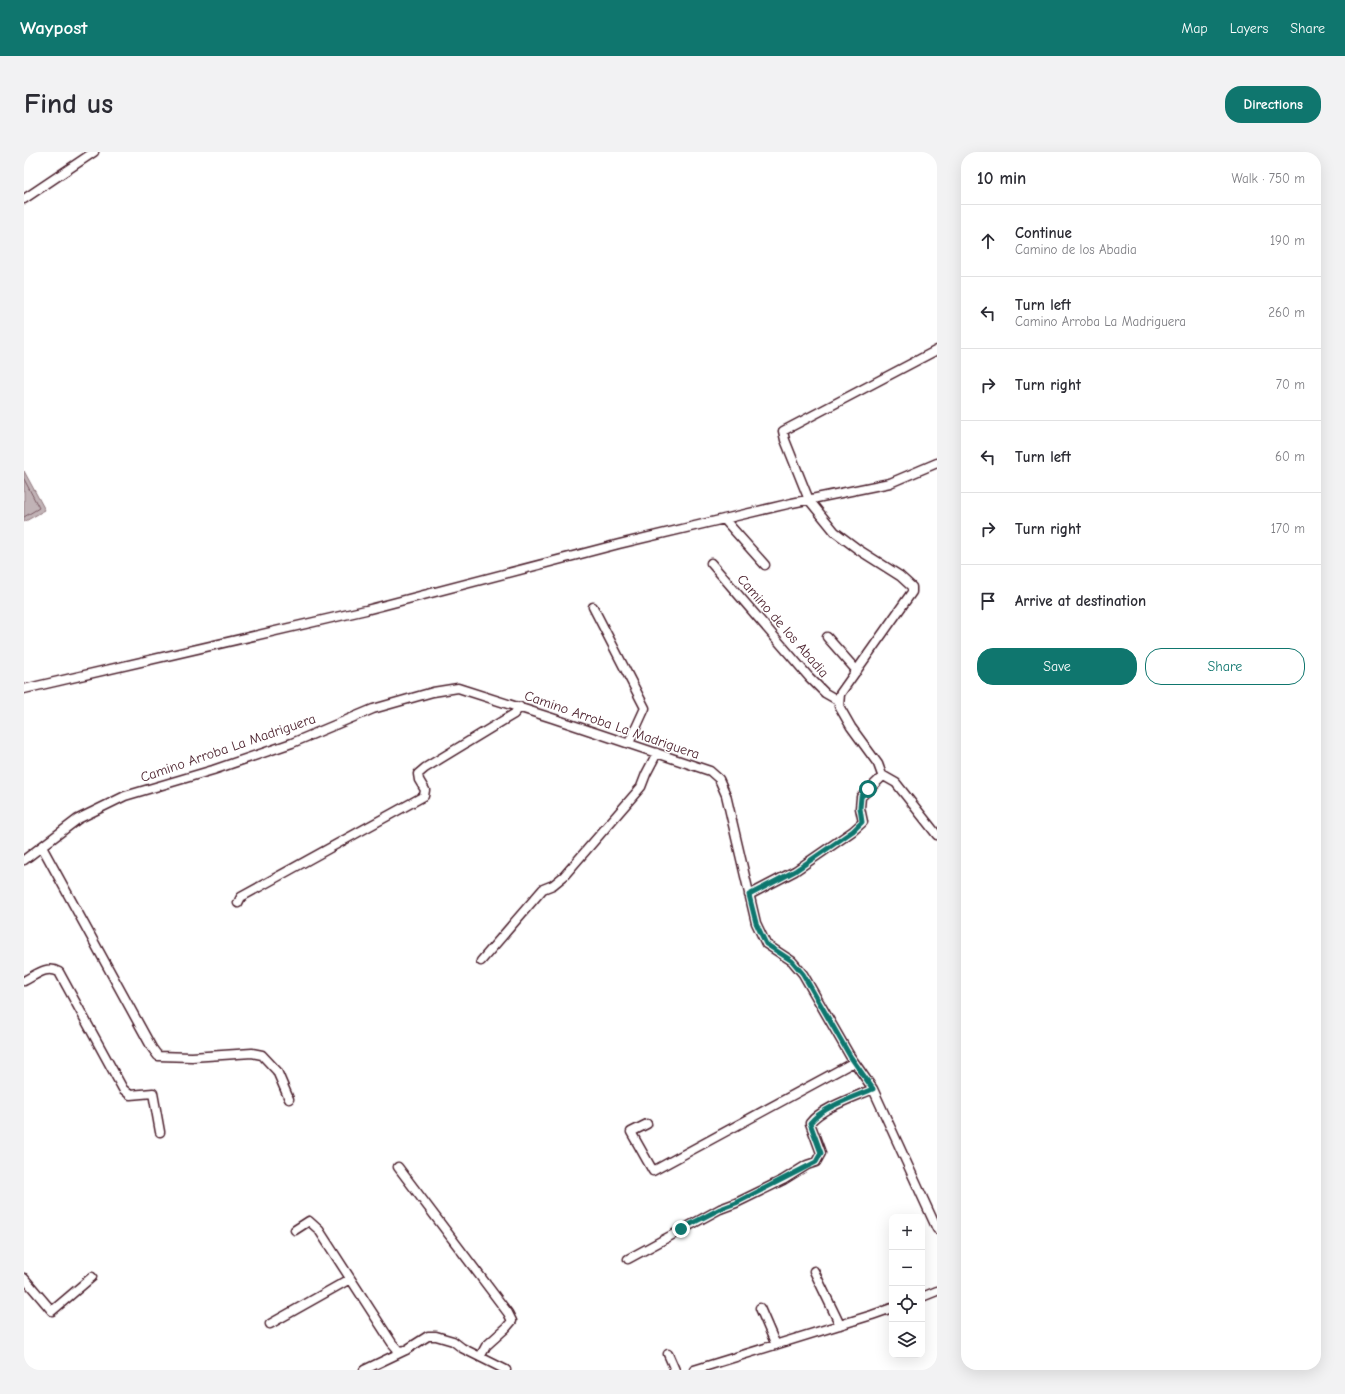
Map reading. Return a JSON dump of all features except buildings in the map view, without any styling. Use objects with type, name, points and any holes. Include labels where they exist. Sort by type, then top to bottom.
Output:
[{"type":"street","points":[[24,199],[94,152]]},
{"type":"street","points":[[810,500],[785,440],[783,431],[937,350]]},
{"type":"street","points":[[24,689],[366,610],[619,544],[724,519],[890,483],[937,463]]},
{"type":"street","name":"Camino de los Abadia","points":[[711,563],[809,677],[825,693],[839,701],[840,694],[912,592],[912,587],[900,576],[859,550],[835,532],[810,500]]},
{"type":"street","points":[[724,519],[765,566]]},
{"type":"street","points":[[593,607],[645,708],[628,744]]},
{"type":"street","name":"Camino de los Abadia","points":[[828,637],[857,671]]},
{"type":"street","name":"Camino Arroba La Madriguera","points":[[24,860],[78,819],[125,796],[213,770],[292,743],[373,709],[433,692],[458,688],[520,707],[710,771],[719,779],[726,795],[756,923],[766,944],[792,961],[803,974],[854,1062],[873,1089],[936,1224]]},
{"type":"street","points":[[839,701],[839,706],[850,727],[878,764],[882,775],[896,783],[937,835]]},
{"type":"street","points":[[238,903],[241,898],[424,796],[425,790],[419,780],[418,774],[425,768],[514,714],[520,707]]},
{"type":"street","points":[[481,961],[543,889],[553,885],[564,876],[637,792],[641,787],[657,753]]},
{"type":"street","points":[[749,895],[795,871],[853,831],[862,822],[860,808],[861,797],[883,776],[882,775]]},
{"type":"street","points":[[42,847],[152,1048],[158,1056],[192,1057],[252,1053],[262,1055],[277,1071],[289,1099]]},
{"type":"street","points":[[24,981],[46,968],[53,969],[58,972],[123,1089],[130,1095],[154,1093],[160,1132]]},
{"type":"street","points":[[647,1124],[631,1132],[653,1171],[854,1062]]},
{"type":"street","points":[[628,1259],[720,1209],[736,1203],[816,1162],[821,1153],[810,1123],[815,1117],[828,1109],[873,1089]]},
{"type":"street","points":[[398,1167],[508,1313],[512,1321],[486,1346],[480,1357]]},
{"type":"street","points":[[295,1230],[309,1221],[319,1230],[392,1343],[399,1350],[406,1350]]},
{"type":"street","points":[[814,1271],[840,1325]]},
{"type":"street","points":[[24,1278],[52,1311],[92,1277]]},
{"type":"street","points":[[270,1324],[350,1279]]},
{"type":"street","points":[[925,1296],[937,1291]]},
{"type":"street","points":[[760,1308],[776,1345]]},
{"type":"street","points":[[694,1370],[889,1309]]},
{"type":"street","points":[[364,1370],[406,1350],[428,1336],[436,1336],[453,1341],[462,1348],[506,1370]]},
{"type":"street","points":[[668,1354],[675,1370]]},
{"type":"water","points":[[24,471],[45,510],[24,522]]},
{"type":"route","points":[[681,1229],[783,1180],[807,1165],[816,1162],[821,1153],[810,1123],[815,1117],[828,1109],[873,1089],[850,1056],[803,974],[792,961],[766,944],[756,923],[749,895],[795,871],[853,831],[862,822],[860,808],[861,797],[868,789]]}]
